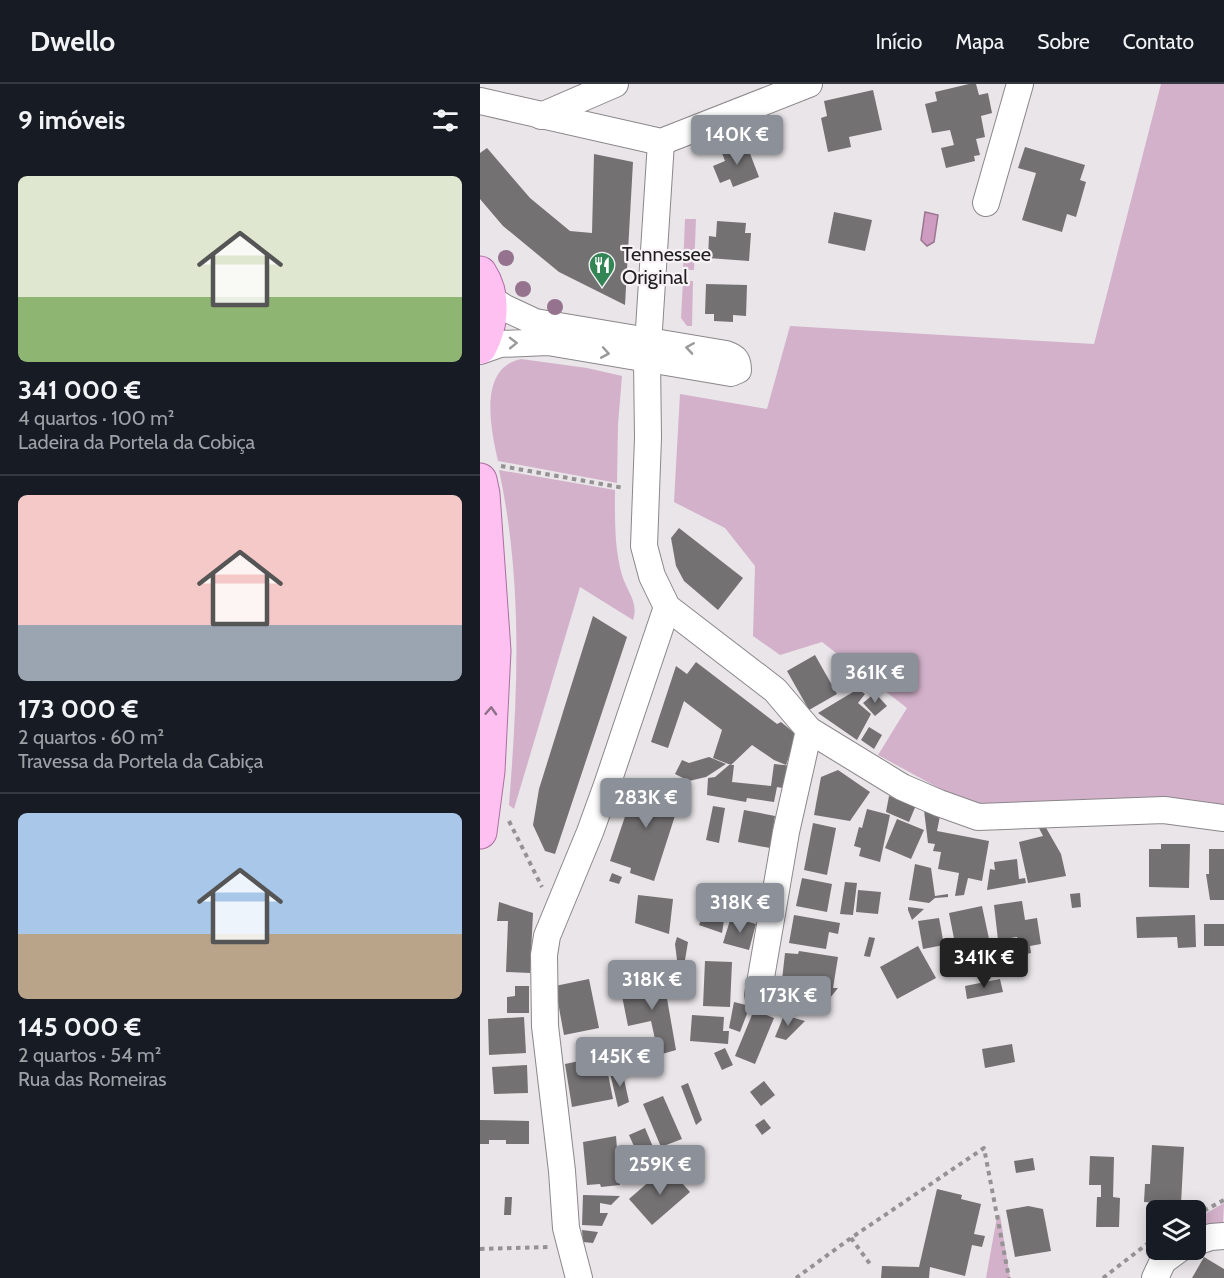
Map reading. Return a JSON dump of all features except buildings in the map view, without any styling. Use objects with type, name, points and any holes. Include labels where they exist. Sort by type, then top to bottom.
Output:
[{"type":"main road","points":[[480,349],[490,317],[485,285]]},
{"type":"main road","points":[[487,472],[483,494],[494,651],[488,771],[493,823]]},
{"type":"street","points":[[541,116],[615,84]]},
{"type":"street","points":[[986,203],[1020,84]]},
{"type":"street","points":[[480,101],[662,142],[798,85]]},
{"type":"street","points":[[662,142],[648,351],[644,546],[652,576],[667,607],[775,690],[809,730],[902,787],[978,817],[1164,810],[1224,818]]},
{"type":"street","points":[[485,285],[505,308],[535,322],[648,351]]},
{"type":"street","points":[[480,349],[500,344],[548,342],[648,351]]},
{"type":"street","points":[[579,1278],[566,1228],[562,1171],[545,1026],[544,955],[547,936],[590,832],[667,607]]},
{"type":"street","points":[[758,995],[786,832],[809,730]]},
{"type":"street","points":[[1206,1239],[1224,1236]]},
{"type":"street","points":[[1155,1278],[1164,1260]]},
{"type":"path","points":[[487,472],[645,491]]},
{"type":"path","points":[[493,823],[555,914]]},
{"type":"path","points":[[796,1278],[984,1148],[1009,1278]]},
{"type":"path","points":[[1206,1210],[1224,1200]]},
{"type":"path","points":[[851,1238],[870,1264]]},
{"type":"path","points":[[1106,1277],[1125,1263],[1138,1248],[1146,1244]]},
{"type":"path","points":[[480,1249],[571,1247]]},
{"type":"shaded area","points":[[1161,84],[1224,84],[1224,805],[1165,800],[983,805],[944,791],[878,755],[907,708],[822,642],[780,655],[753,636],[755,566],[725,528],[674,502],[680,394],[767,409],[790,326],[1094,344]]},
{"type":"shaded area","points":[[925,212],[938,215],[934,242],[927,246],[921,240]]},
{"type":"shaded area","points":[[685,219],[696,219],[694,270],[683,270]]},
{"type":"shaded area","points":[[683,281],[693,281],[692,326],[687,326],[681,318]]},
{"type":"shaded area","points":[[521,359],[587,368],[622,376],[617,483],[498,461],[492,430],[493,385],[499,373],[508,364]]},
{"type":"shaded area","points":[[499,470],[615,490],[618,554],[622,575],[635,608],[633,620],[580,587],[514,809],[509,805],[515,720],[515,595],[507,512]]},
{"type":"shaded area","points":[[1224,1203],[1223,1223],[1220,1226],[1206,1228],[1206,1213]]},
{"type":"shaded area","points":[[1000,1215],[1010,1278],[986,1278],[997,1217]]},
{"type":"place","name":"Tennessee Original","points":[[602,288]]}]
